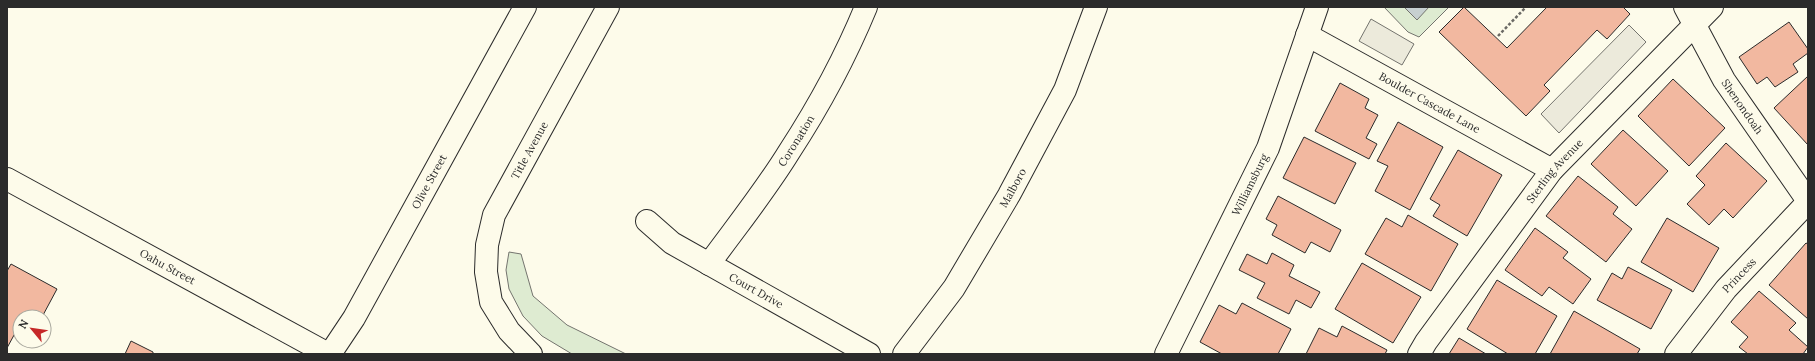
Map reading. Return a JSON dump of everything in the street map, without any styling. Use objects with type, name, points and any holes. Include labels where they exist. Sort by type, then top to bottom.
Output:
[{"type":"street","name":"Olive Street","points":[[329,354],[354,318],[525,7]]},
{"type":"street","name":"Title Avenue","points":[[531,354],[509,331],[491,302],[486,272],[487,245],[494,215],[608,7]]},
{"type":"street","name":"Coronation","points":[[709,264],[793,147],[828,88],[850,44],[866,7]]},
{"type":"street","name":"Malboro","points":[[904,354],[954,288],[1009,196],[1065,90],[1096,7]]},
{"type":"street","name":"Williamsburg","points":[[1166,354],[1268,148],[1317,7]]},
{"type":"street","name":"Sterling Avenue","points":[[1419,354],[1430,336],[1552,170],[1689,16],[1712,7]]},
{"type":"street","name":"Shenondoah","points":[[1689,16],[1724,80],[1808,201]]},
{"type":"street","name":"Boulder Cascade Lane","points":[[1307,35],[1552,170]]},
{"type":"street","name":"Oahu Street","points":[[7,179],[329,354]]},
{"type":"street","name":"Princess","points":[[1676,354],[1726,289],[1808,201]]},
{"type":"street","name":"Court Drive","points":[[647,220],[672,243],[870,354]]},
{"type":"path","points":[[1498,36],[1526,7]]},
{"type":"green space","points":[[1384,7],[1449,7],[1419,37],[1408,32]]},
{"type":"green space","points":[[509,252],[521,254],[533,296],[567,325],[626,354],[572,354],[542,336],[523,316],[509,289],[506,270]]},
{"type":"shaded area","points":[[1404,7],[1429,7],[1417,20]]},
{"type":"shaded area","points":[[1371,19],[1414,44],[1402,65],[1359,41]]},
{"type":"shaded area","points":[[1629,25],[1646,42],[1559,133],[1541,114]]},
{"type":"building","points":[[1464,7],[1507,48],[1547,7],[1623,7],[1630,14],[1607,39],[1597,30],[1544,85],[1550,91],[1526,116],[1439,32]]},
{"type":"building","points":[[1789,22],[1808,49],[1808,53],[1793,64],[1798,72],[1775,87],[1767,77],[1757,84],[1739,57]]},
{"type":"building","points":[[1808,76],[1808,145],[1774,108]]},
{"type":"building","points":[[1673,79],[1725,128],[1689,166],[1638,116]]},
{"type":"building","points":[[1340,83],[1369,99],[1365,108],[1378,115],[1366,138],[1377,144],[1369,159],[1315,131]]},
{"type":"building","points":[[1398,122],[1443,147],[1410,210],[1375,191],[1388,166],[1377,161]]},
{"type":"building","points":[[1623,130],[1668,171],[1636,206],[1591,164]]},
{"type":"building","points":[[1304,137],[1356,163],[1335,204],[1283,178]]},
{"type":"building","points":[[1726,143],[1767,181],[1733,218],[1724,209],[1709,225],[1687,204],[1705,185],[1696,176]]},
{"type":"building","points":[[1458,150],[1502,175],[1467,236],[1433,216],[1440,205],[1430,199]]},
{"type":"building","points":[[1578,176],[1618,207],[1613,214],[1632,229],[1606,262],[1546,216]]},
{"type":"building","points":[[1278,196],[1341,230],[1330,252],[1311,242],[1305,253],[1272,235],[1277,225],[1266,219]]},
{"type":"building","points":[[1408,215],[1458,244],[1431,291],[1365,254],[1386,218],[1402,227]]},
{"type":"building","points":[[1667,218],[1719,248],[1693,292],[1641,262]]},
{"type":"building","points":[[1535,228],[1568,252],[1563,258],[1591,279],[1573,304],[1549,287],[1542,296],[1505,270]]},
{"type":"building","points":[[1806,243],[1808,244],[1808,319],[1769,285]]},
{"type":"building","points":[[1272,253],[1294,265],[1289,276],[1320,292],[1311,308],[1296,300],[1289,314],[1257,298],[1265,283],[1239,270],[1247,254],[1267,264]]},
{"type":"building","points":[[1362,263],[1421,297],[1393,343],[1335,309]]},
{"type":"building","points":[[11,264],[57,289],[46,309],[12,309],[12,339],[7,348],[7,271]]},
{"type":"building","points":[[1628,267],[1672,290],[1651,329],[1597,300],[1612,273],[1622,279]]},
{"type":"building","points":[[1497,280],[1557,316],[1535,354],[1508,354],[1467,329]]},
{"type":"building","points":[[1759,291],[1796,323],[1789,330],[1808,347],[1803,354],[1748,354],[1739,347],[1748,337],[1731,322]]},
{"type":"building","points":[[1242,303],[1291,329],[1278,354],[1222,354],[1200,342],[1219,305],[1236,314]]},
{"type":"building","points":[[1574,311],[1640,349],[1637,354],[1550,354]]},
{"type":"building","points":[[1342,326],[1387,350],[1385,354],[1306,354],[1319,328],[1337,337]]},
{"type":"building","points":[[1459,338],[1486,354],[1449,354]]},
{"type":"building","points":[[131,341],[153,352],[153,354],[125,354]]}]
